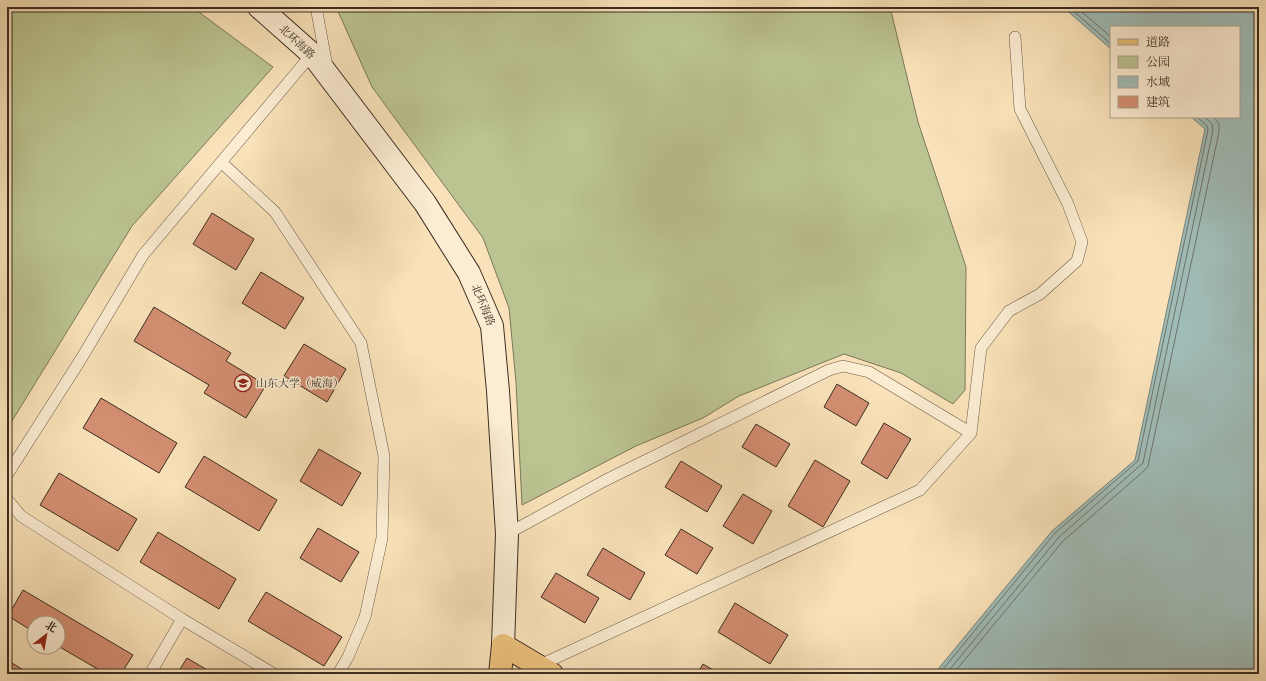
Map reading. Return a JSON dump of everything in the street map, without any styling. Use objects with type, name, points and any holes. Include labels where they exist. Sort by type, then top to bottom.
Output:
[{"type":"main road","name":"北环海路","points":[[259,7],[312,54],[425,203],[469,273],[492,326],[498,391],[507,534],[503,645]]},
{"type":"main road","points":[[500,674],[503,645],[545,670]]},
{"type":"lane","points":[[316,7],[329,76]]},
{"type":"lane","points":[[545,670],[920,490],[972,432],[981,348],[1009,311],[1040,294],[1077,261],[1082,242],[1068,204],[1020,109],[1015,37]]},
{"type":"lane","points":[[7,475],[81,359],[143,255],[312,54]]},
{"type":"lane","points":[[221,162],[276,212],[361,343],[384,456],[382,538],[365,617],[348,657],[338,674]]},
{"type":"lane","points":[[507,534],[604,481],[829,370],[843,366],[869,372],[972,432]]},
{"type":"lane","points":[[7,499],[21,516],[182,619],[274,674]]},
{"type":"lane","points":[[150,674],[182,619]]},
{"type":"green space","points":[[7,7],[192,7],[273,67],[132,226],[7,429]]},
{"type":"green space","points":[[336,7],[890,7],[918,122],[966,267],[965,390],[953,404],[901,373],[844,354],[739,396],[703,418],[636,446],[522,505],[516,382],[509,308],[483,238],[372,87]]},
{"type":"water","points":[[1063,7],[1259,7],[1259,674],[934,674],[1052,531],[1135,460],[1205,129],[1192,118],[1240,118],[1240,26],[1110,26],[1110,48]]},
{"type":"building","points":[[212,213],[254,239],[236,270],[193,244]]},
{"type":"building","points":[[261,272],[304,298],[285,329],[242,303]]},
{"type":"building","points":[[154,307],[231,353],[226,361],[266,385],[246,418],[204,393],[209,385],[134,341]]},
{"type":"building","points":[[304,344],[346,369],[327,402],[284,376]]},
{"type":"building","points":[[837,384],[869,403],[856,426],[824,407]]},
{"type":"building","points":[[101,398],[177,443],[159,473],[83,428]]},
{"type":"building","points":[[884,423],[911,439],[887,479],[861,463]]},
{"type":"building","points":[[756,424],[790,444],[776,467],[742,447]]},
{"type":"building","points":[[319,449],[361,473],[342,506],[300,481]]},
{"type":"building","points":[[204,456],[277,500],[259,531],[185,487]]},
{"type":"building","points":[[815,460],[850,481],[823,527],[788,506]]},
{"type":"building","points":[[681,461],[722,486],[707,512],[665,487]]},
{"type":"building","points":[[59,473],[137,519],[118,551],[40,505]]},
{"type":"building","points":[[743,494],[772,511],[753,544],[723,526]]},
{"type":"building","points":[[318,528],[359,552],[341,582],[300,558]]},
{"type":"building","points":[[681,529],[713,548],[697,574],[665,555]]},
{"type":"building","points":[[158,532],[236,579],[219,609],[140,562]]},
{"type":"building","points":[[603,548],[645,573],[630,600],[587,575]]},
{"type":"building","points":[[556,573],[599,598],[585,623],[541,597]]},
{"type":"building","points":[[23,590],[65,615],[26,615],[26,627],[8,616]]},
{"type":"building","points":[[266,592],[342,637],[324,666],[248,621]]},
{"type":"building","points":[[735,603],[788,635],[770,664],[718,632]]},
{"type":"building","points":[[66,615],[133,655],[121,674],[106,674],[66,651]]},
{"type":"building","points":[[187,658],[214,674],[177,674]]},
{"type":"building","points":[[7,660],[30,674],[7,674]]},
{"type":"building","points":[[703,664],[720,674],[697,674]]},
{"type":"place","name":"山东大学（威海）","points":[[243,383]]}]
